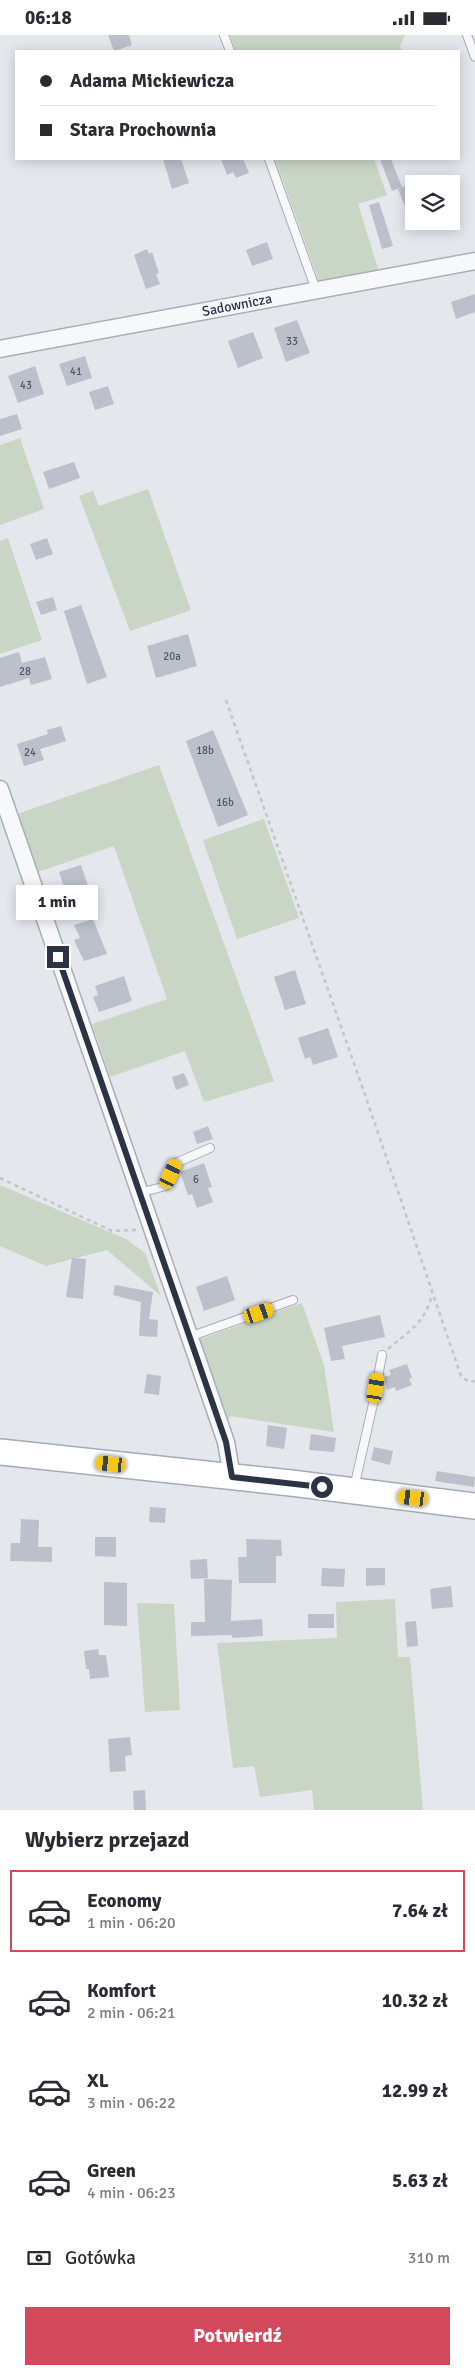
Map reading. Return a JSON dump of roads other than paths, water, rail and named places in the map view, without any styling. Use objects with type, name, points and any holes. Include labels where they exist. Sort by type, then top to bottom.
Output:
[{"type":"main road","points":[[0,1452],[353,1490],[475,1506]]},
{"type":"street","name":"Sadownicza","points":[[0,349],[475,261]]},
{"type":"street","points":[[0,789],[226,1442],[232,1477]]},
{"type":"lane","points":[[224,35],[230,50]]},
{"type":"lane","points":[[467,35],[475,57]]},
{"type":"lane","points":[[269,160],[316,290]]},
{"type":"lane","points":[[139,1193],[166,1185],[176,1163],[210,1149]]},
{"type":"lane","points":[[189,1337],[293,1300]]},
{"type":"lane","points":[[353,1490],[382,1355]]}]
